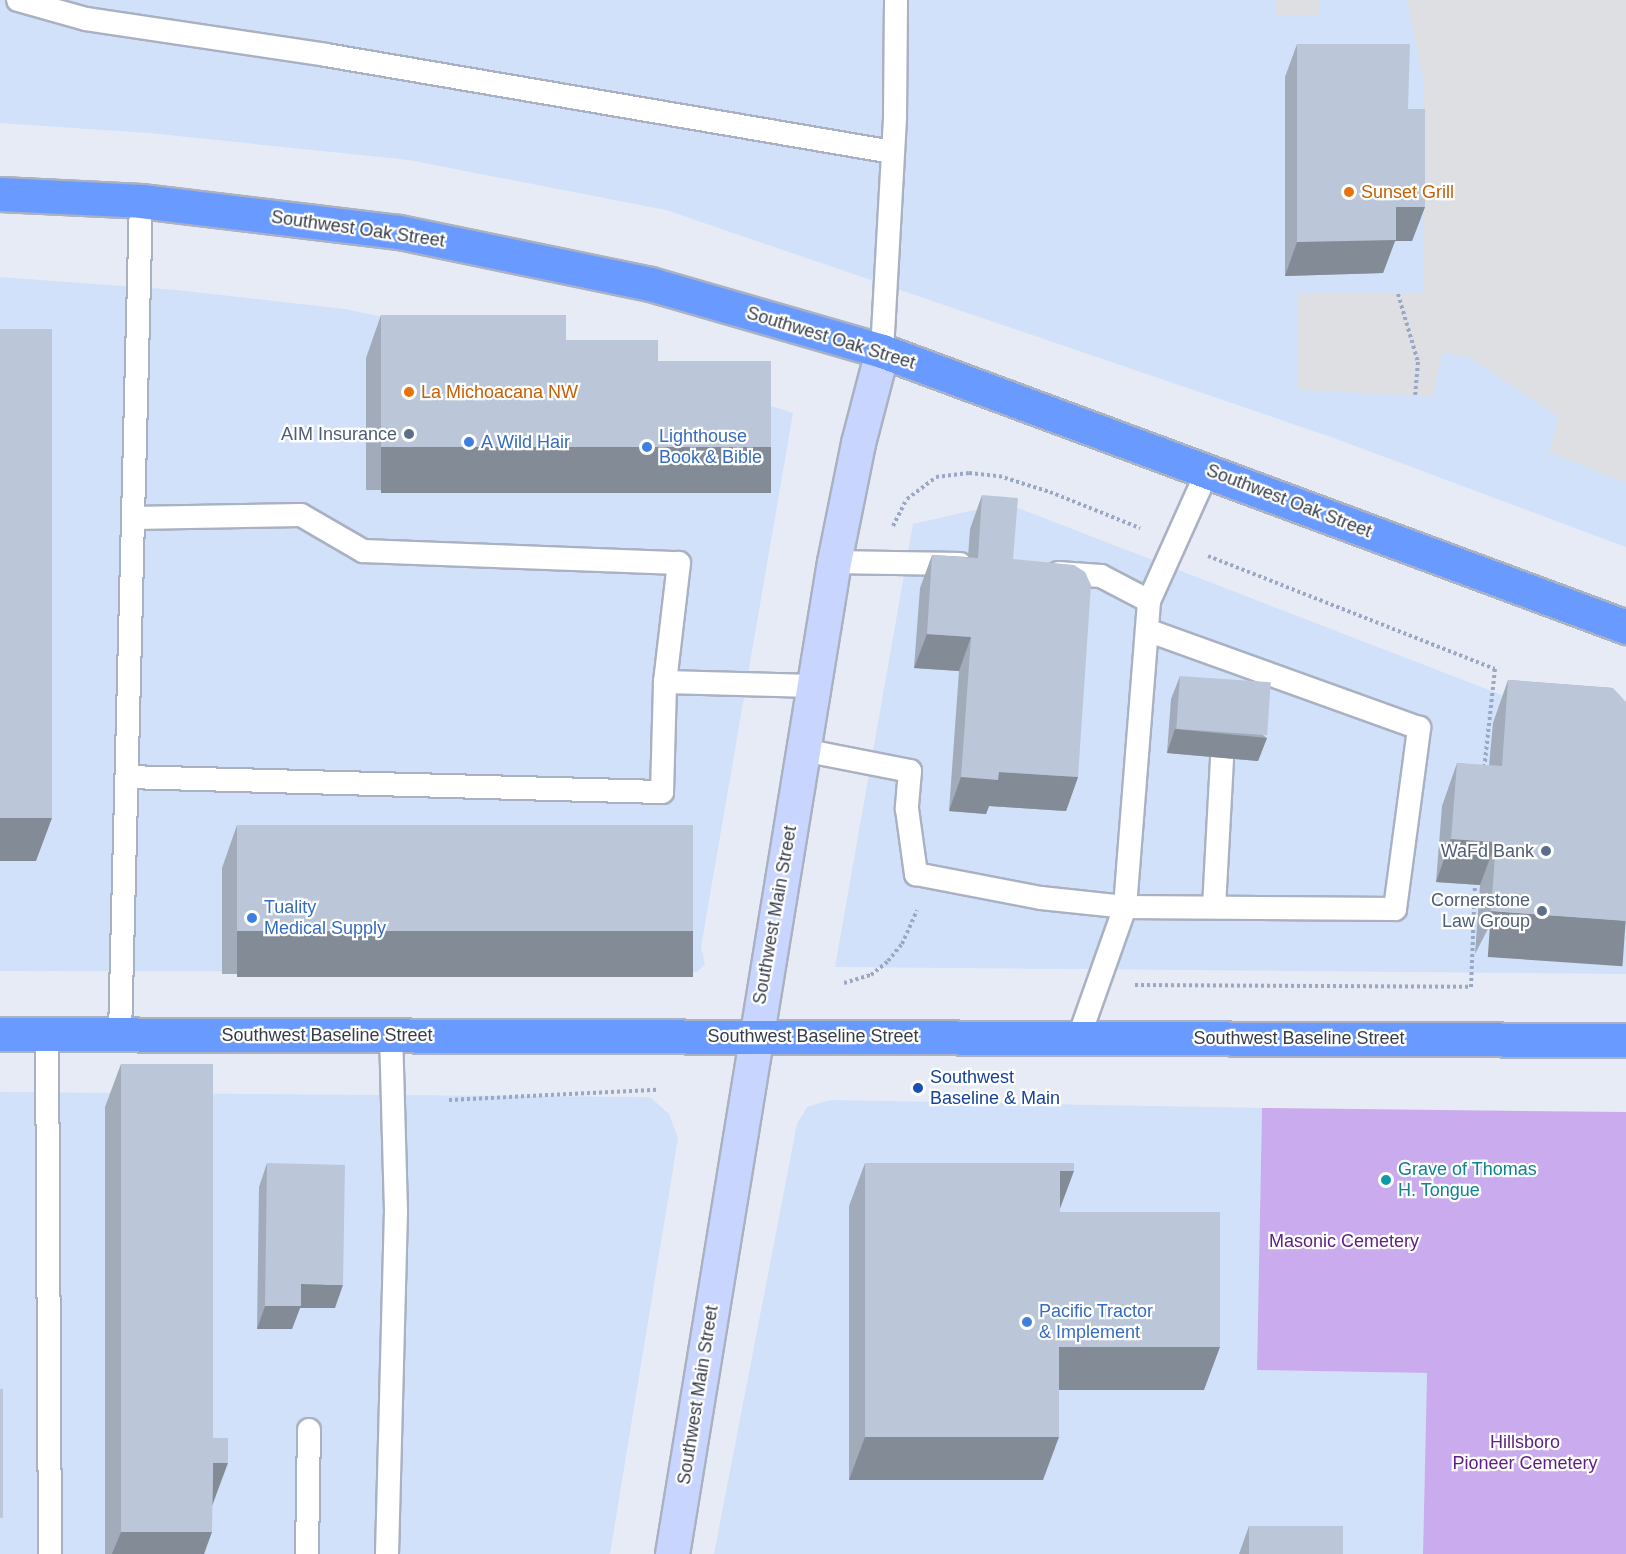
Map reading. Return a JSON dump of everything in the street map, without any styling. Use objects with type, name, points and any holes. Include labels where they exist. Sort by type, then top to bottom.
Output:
[{"type":"highway","name":"Southwest Oak Street","points":[[0,194],[141,201],[399,232],[650,284],[882,351],[1208,470],[1626,627]]},
{"type":"highway","name":"Southwest Baseline Street","points":[[0,1034],[1626,1040]]},
{"type":"street","name":"Southwest Main Street","points":[[672,1554],[754,1037],[834,562],[858,443],[882,351]]},
{"type":"lane","points":[[18,0],[86,19],[326,55],[892,152]]},
{"type":"lane","points":[[882,351],[892,152],[896,0]]},
{"type":"lane","points":[[120,1035],[141,201]]},
{"type":"lane","points":[[1079,1037],[1125,907],[1149,601],[1208,470]]},
{"type":"lane","points":[[127,777],[662,792],[665,682],[679,563],[363,551],[301,515],[133,518]]},
{"type":"lane","points":[[834,562],[967,564]]},
{"type":"lane","points":[[1035,571],[1101,576],[1149,601]]},
{"type":"lane","points":[[803,750],[910,771],[907,809],[915,874],[1041,898],[1125,907],[1395,909],[1419,729],[1230,671],[1147,630]]},
{"type":"lane","points":[[665,682],[814,686]]},
{"type":"lane","points":[[1214,908],[1222,758]]},
{"type":"lane","points":[[47,1034],[50,1554]]},
{"type":"lane","points":[[387,1554],[396,1211],[391,1035]]},
{"type":"lane","points":[[307,1554],[309,1430]]},
{"type":"path","points":[[1398,294],[1418,362],[1415,395]]},
{"type":"path","points":[[882,562],[889,533],[907,499],[936,477],[969,473],[999,476],[1050,492],[1495,669],[1483,774]]},
{"type":"path","points":[[844,983],[871,975],[888,961],[902,944],[932,877]]},
{"type":"path","points":[[1098,984],[1471,987],[1474,885]]},
{"type":"path","points":[[449,1100],[657,1090]]},
{"type":"shaded area","points":[[0,0],[1626,0],[1626,547],[1331,437],[666,210],[409,160],[149,133],[0,123]]},
{"type":"shaded area","points":[[1275,0],[1319,0],[1319,16],[1275,16]]},
{"type":"shaded area","points":[[1407,0],[1626,0],[1626,483],[1549,452],[1559,417],[1469,357],[1442,353],[1433,396],[1298,390],[1297,294],[1424,293],[1423,78]]},
{"type":"shaded area","points":[[0,277],[176,290],[345,309],[713,387],[793,413],[701,947],[705,964],[697,972],[0,971]]},
{"type":"shaded area","points":[[1005,503],[1626,743],[1626,974],[835,967],[913,524]]},
{"type":"shaded area","points":[[0,1092],[650,1097],[669,1114],[678,1138],[610,1554],[0,1554]]},
{"type":"shaded area","points":[[830,1100],[1262,1108],[1257,1370],[1427,1373],[1423,1554],[714,1554],[797,1124],[807,1107]]},
{"type":"green space","name":"Hillsboro Pioneer Cemetery","points":[[1262,1108],[1626,1112],[1626,1554],[1423,1554],[1427,1373],[1257,1370]]},
{"type":"building","name":"Sunset Grill","points":[[1297,44],[1410,44],[1408,109],[1425,109],[1425,207],[1396,207],[1396,240],[1297,242]]},
{"type":"building","points":[[381,315],[566,315],[566,340],[658,340],[658,361],[771,361],[771,447],[381,447]]},
{"type":"building","points":[[0,329],[52,329],[52,818],[0,818]]},
{"type":"building","points":[[982,495],[1018,498],[1013,559],[1074,565],[1085,572],[1091,585],[1078,777],[999,772],[998,780],[961,777],[971,637],[927,634],[932,555],[978,558]]},
{"type":"building","points":[[1180,676],[1271,682],[1267,735],[1176,729]]},
{"type":"building","points":[[1508,680],[1613,688],[1626,702],[1626,921],[1491,911],[1496,842],[1451,839],[1457,763],[1502,766]]},
{"type":"building","points":[[237,825],[693,825],[693,931],[237,931]]},
{"type":"building","points":[[121,1064],[213,1064],[213,1438],[228,1438],[228,1463],[213,1463],[212,1532],[121,1532]]},
{"type":"building","points":[[267,1163],[345,1165],[343,1285],[301,1284],[301,1306],[265,1306]]},
{"type":"building","name":"Pacific Tractor & Implement","points":[[865,1163],[1074,1163],[1074,1171],[1060,1171],[1060,1212],[1220,1212],[1220,1347],[1059,1347],[1059,1437],[865,1437]]},
{"type":"building","points":[[0,1389],[3,1389],[3,1518],[0,1518]]},
{"type":"building","points":[[1249,1526],[1343,1526],[1343,1554],[1249,1554]]},
{"type":"place","name":"Sunset Grill","points":[[1349,192]]},
{"type":"place","name":"La Michoacana NW","points":[[409,392]]},
{"type":"place","name":"AIM Insurance","points":[[409,434]]},
{"type":"place","name":"A Wild Hair","points":[[469,442]]},
{"type":"place","name":"Lighthouse Book & Bible","points":[[647,447]]},
{"type":"place","name":"WaFd Bank","points":[[1546,851]]},
{"type":"place","name":"Cornerstone Law Group","points":[[1542,911]]},
{"type":"place","name":"Tuality Medical Supply","points":[[252,918]]},
{"type":"place","name":"Southwest Baseline & Main","points":[[918,1088]]},
{"type":"place","name":"Grave of Thomas H. Tongue","points":[[1386,1180]]},
{"type":"place","name":"Pacific Tractor & Implement","points":[[1027,1322]]},
{"type":"park label","name":"Masonic Cemetery","points":[[1344,1241]]}]
